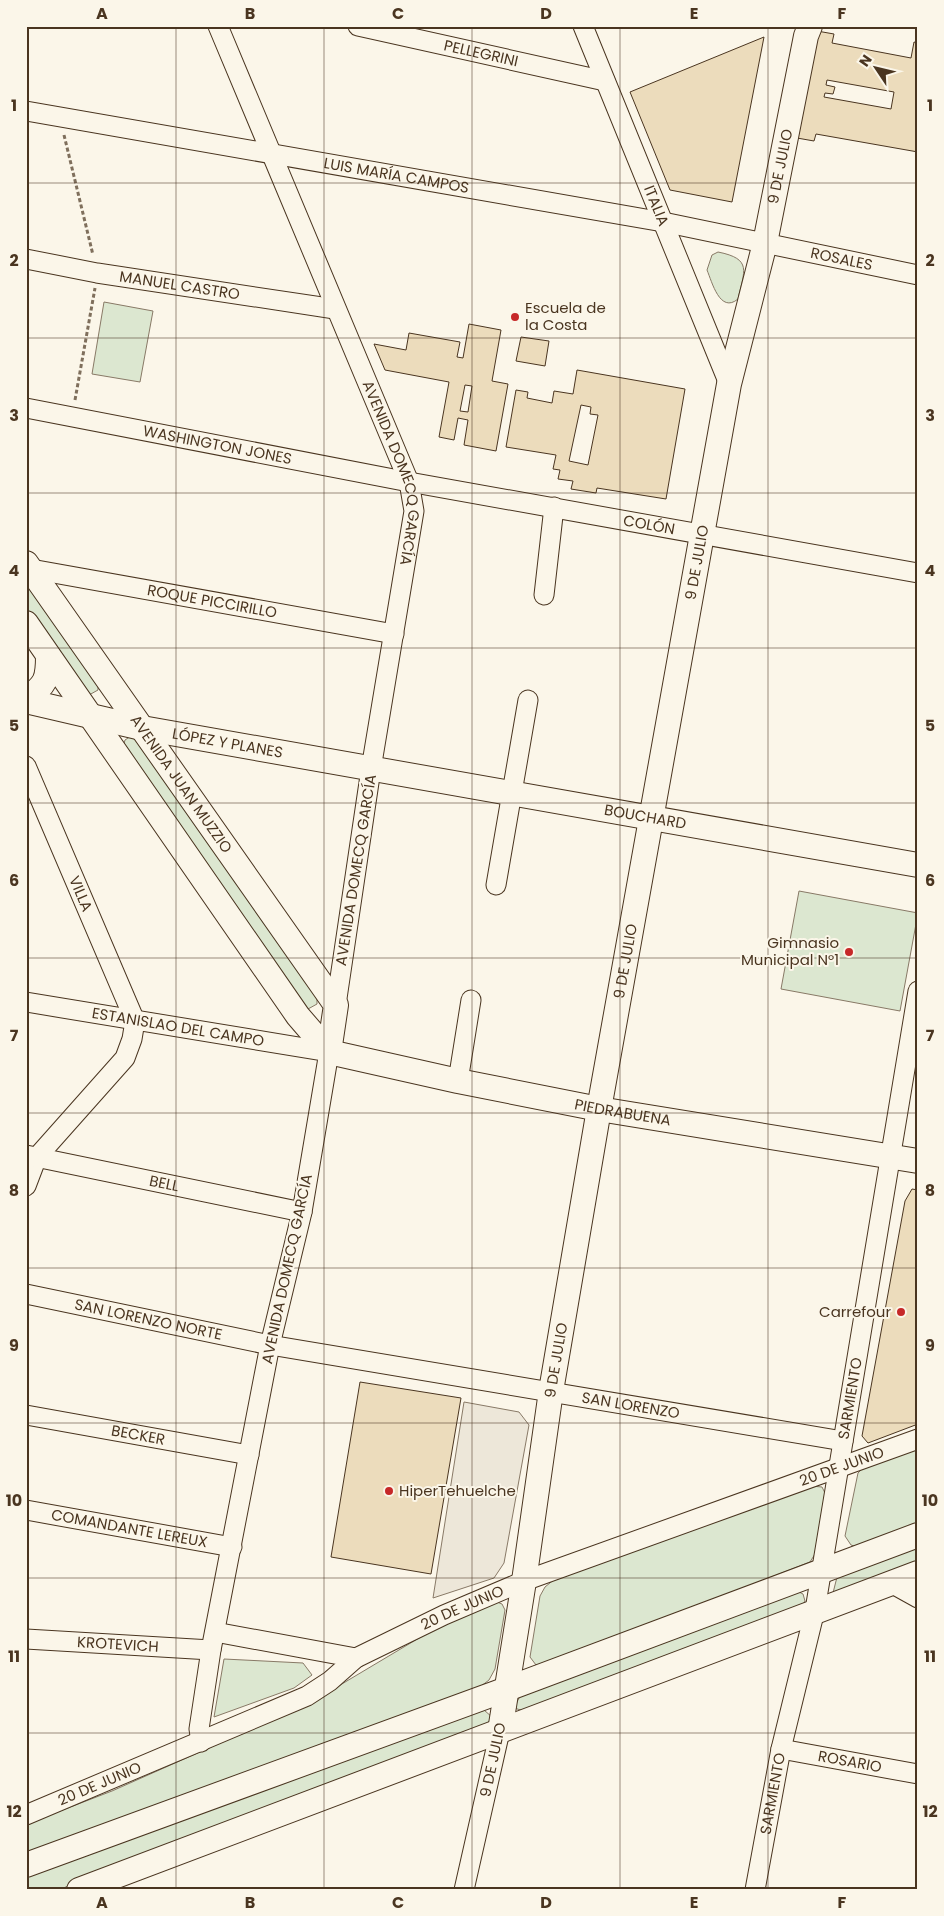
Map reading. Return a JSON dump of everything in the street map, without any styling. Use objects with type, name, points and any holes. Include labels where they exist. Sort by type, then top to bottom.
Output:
[{"type":"main road","name":"9 DE JULIO","points":[[500,1731],[524,1580],[550,1391],[702,534],[729,384],[765,243],[806,29]]},
{"type":"main road","name":"AVENIDA JUAN MUZZIO","points":[[28,566],[336,1005]]},
{"type":"main road","points":[[26,623],[298,1016],[329,1052]]},
{"type":"main road","points":[[26,700],[42,688],[48,673],[48,656]]},
{"type":"main road","name":"LÓPEZ Y PLANES","points":[[26,700],[142,728],[372,769]]},
{"type":"main road","name":"BOUCHARD","points":[[372,769],[512,792],[651,819],[918,865]]},
{"type":"main road","name":"AVENIDA DOMECQ GARCÍA","points":[[329,1052],[336,1005]]},
{"type":"main road","name":"PIEDRABUENA","points":[[329,1052],[458,1081],[599,1108],[918,1161]]},
{"type":"main road","points":[[26,1865],[918,1535]]},
{"type":"main road","points":[[79,1890],[815,1610],[918,1573]]},
{"type":"street","name":"AVENIDA DOMECQ GARCÍA","points":[[218,26],[409,482],[414,511],[336,1005]]},
{"type":"street","name":"PELLEGRINI","points":[[358,26],[605,81]]},
{"type":"street","name":"ITALIA","points":[[582,26],[729,384]]},
{"type":"street","name":"LUIS MARÍA CAMPOS","points":[[28,107],[271,154],[663,222],[765,243]]},
{"type":"street","name":"ROSALES","points":[[765,243],[918,275]]},
{"type":"street","name":"MANUEL CASTRO","points":[[26,259],[97,273],[335,309]]},
{"type":"street","name":"WASHINGTON JONES","points":[[26,408],[409,482]]},
{"type":"street","name":"COLÓN","points":[[409,482],[918,574]]},
{"type":"street","points":[[544,595],[554,508]]},
{"type":"street","name":"ROQUE PICCIRILLO","points":[[28,566],[394,634]]},
{"type":"street","points":[[496,885],[528,700]]},
{"type":"street","name":"VILLA","points":[[26,766],[135,1021]]},
{"type":"street","name":"SARMIENTO","points":[[761,1889],[781,1750],[815,1610],[918,992]]},
{"type":"street","points":[[458,1081],[471,1000]]},
{"type":"street","name":"ESTANISLAO DEL CAMPO","points":[[26,1002],[329,1052]]},
{"type":"street","points":[[26,1186],[32,1156],[125,1058],[132,1039],[135,1021]]},
{"type":"street","name":"AVENIDA DOMECQ GARCÍA","points":[[201,1742],[199,1729],[213,1641],[270,1345],[302,1212],[329,1052]]},
{"type":"street","name":"BELL","points":[[32,1156],[302,1212]]},
{"type":"street","name":"SAN LORENZO NORTE","points":[[26,1294],[270,1345]]},
{"type":"street","name":"SAN LORENZO","points":[[270,1345],[843,1441]]},
{"type":"street","name":"BECKER","points":[[26,1415],[249,1455]]},
{"type":"street","name":"20 DE JUNIO","points":[[26,1814],[307,1696],[330,1681],[356,1658],[444,1615],[524,1580],[839,1469],[918,1439]]},
{"type":"street","name":"COMANDANTE LEREUX","points":[[26,1510],[232,1547]]},
{"type":"street","points":[[892,1583],[918,1598]]},
{"type":"street","name":"KROTEVICH","points":[[26,1639],[213,1641],[356,1658]]},
{"type":"street","name":"9 DE JULIO","points":[[464,1890],[500,1731]]},
{"type":"street","name":"ROSARIO","points":[[781,1750],[918,1774]]},
{"type":"green space","points":[[718,252],[737,258],[743,268],[744,274],[738,299],[732,303],[722,300],[718,295],[707,270],[712,255]]},
{"type":"green space","points":[[104,302],[153,311],[140,382],[92,374]]},
{"type":"green space","points":[[26,579],[98,684],[98,690],[89,695],[82,691],[26,610]]},
{"type":"green space","points":[[131,736],[138,737],[317,998],[317,1004],[308,1009],[301,1006],[123,747],[125,740]]},
{"type":"green space","name":"Gimnasio Municipal N°1","points":[[799,891],[918,913],[900,1011],[781,989]]},
{"type":"green space","points":[[918,1448],[918,1525],[857,1547],[851,1545],[845,1536],[858,1473],[863,1468]]},
{"type":"green space","points":[[811,1486],[822,1487],[825,1493],[815,1554],[810,1562],[546,1665],[536,1665],[530,1657],[540,1596],[545,1587],[556,1578]]},
{"type":"green space","points":[[918,1543],[918,1565],[833,1593],[837,1577]]},
{"type":"green space","points":[[795,1590],[803,1594],[805,1601],[800,1609],[524,1711],[514,1708],[521,1694]]},
{"type":"green space","points":[[497,1602],[502,1604],[505,1610],[495,1669],[489,1680],[476,1690],[26,1854],[26,1824],[112,1791],[310,1703],[429,1632]]},
{"type":"green space","points":[[224,1659],[303,1663],[312,1675],[294,1688],[214,1717]]},
{"type":"green space","points":[[472,1710],[484,1710],[492,1717],[488,1726],[58,1890],[26,1890],[26,1873]]},
{"type":"shaded area","points":[[464,1402],[519,1412],[529,1425],[504,1563],[494,1578],[433,1598]]},
{"type":"building","points":[[817,31],[834,34],[832,43],[911,58],[914,42],[918,43],[918,152],[816,134],[814,141],[797,138]],"holes":[[[827,80],[894,92],[891,109],[824,97],[825,93],[833,94],[835,87],[826,85]]]},
{"type":"building","points":[[764,37],[732,202],[670,190],[630,92]]},
{"type":"building","points":[[469,324],[501,330],[492,381],[508,384],[496,451],[464,445],[468,420],[458,418],[454,440],[439,437],[449,382],[385,370],[374,344],[406,350],[409,333],[460,342],[457,357],[463,358]],"holes":[[[465,385],[472,386],[468,412],[460,411]]]},
{"type":"building","points":[[521,337],[549,341],[545,366],[516,361]]},
{"type":"building","points":[[577,370],[685,389],[666,499],[597,488],[596,493],[571,489],[573,481],[558,479],[560,470],[553,469],[556,455],[506,447],[516,390],[528,392],[527,398],[552,403],[554,391],[573,394]],"holes":[[[581,405],[591,407],[590,414],[598,415],[588,465],[569,461]]]},
{"type":"building","name":"Carrefour","points":[[912,1189],[918,1190],[918,1424],[868,1443],[862,1436],[905,1201]]},
{"type":"building","points":[[360,1382],[461,1398],[431,1574],[331,1557]]},
{"type":"place","name":"Escuela de la Costa","points":[[515,317]]},
{"type":"place","name":"Gimnasio Municipal N°1","points":[[849,952]]},
{"type":"place","name":"Carrefour","points":[[901,1312]]},
{"type":"place","name":"HiperTehuelche","points":[[389,1491]]}]
